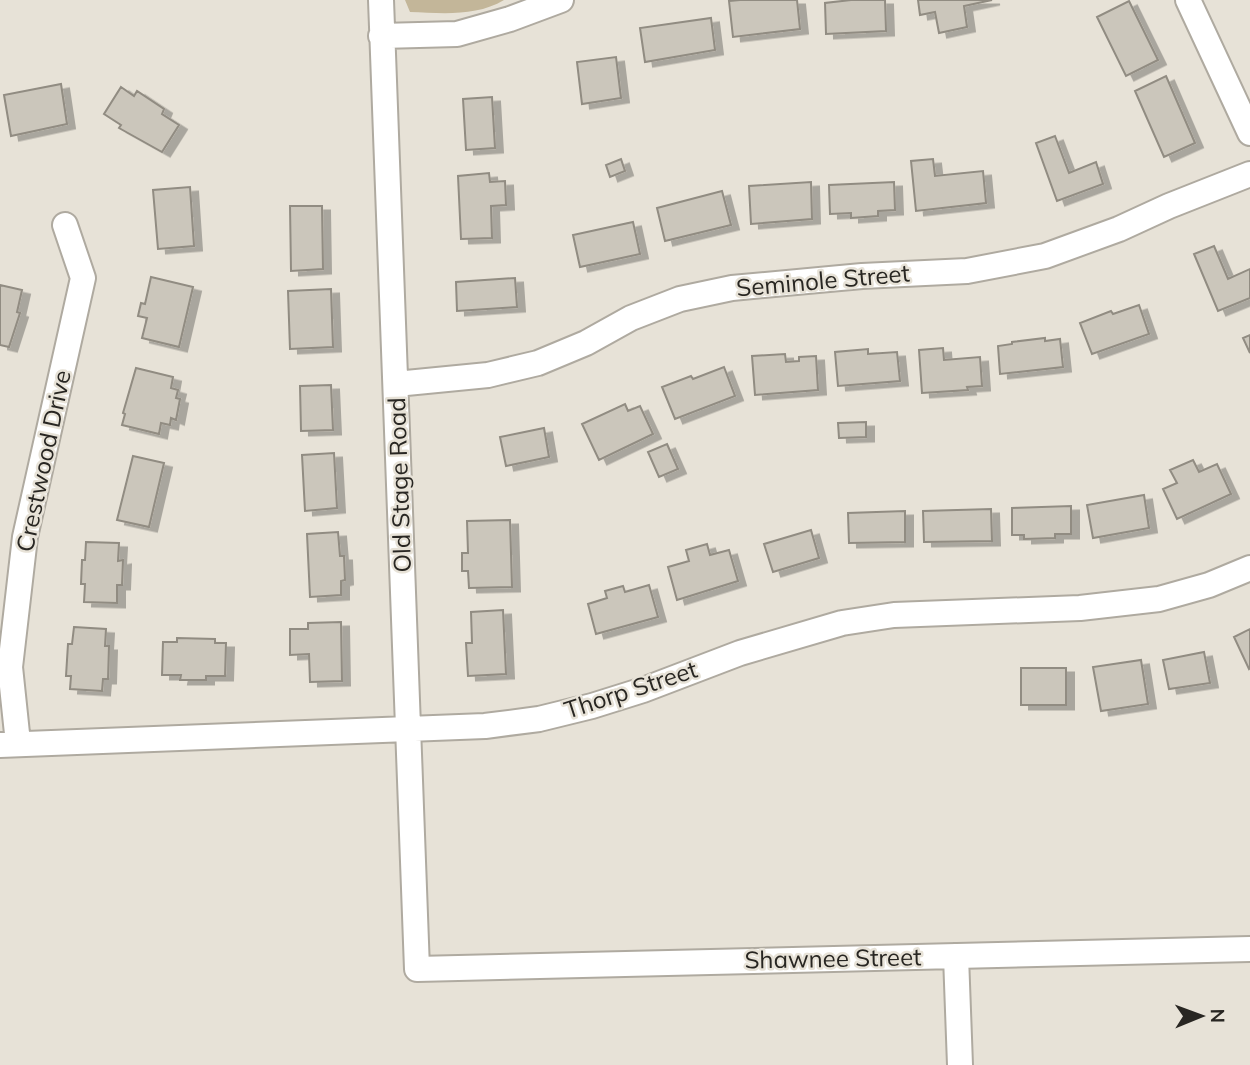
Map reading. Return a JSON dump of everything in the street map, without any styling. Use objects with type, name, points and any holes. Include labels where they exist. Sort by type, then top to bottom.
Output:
[{"type":"street","name":"Old Stage Road","points":[[381,0],[417,969]]},
{"type":"street","points":[[382,36],[457,34],[562,0]]},
{"type":"street","points":[[1188,0],[1250,133]]},
{"type":"street","name":"Seminole Street","points":[[396,384],[488,375],[538,363],[586,342],[631,317],[680,299],[732,288],[862,276],[967,271],[1045,256],[1119,229],[1250,174]]},
{"type":"street","name":"Crestwood Drive","points":[[9,744],[10,667],[25,537],[83,278],[65,225]]},
{"type":"street","name":"Thorp Street","points":[[9,744],[485,726],[539,719],[643,690],[740,653],[842,623],[894,615],[1080,608],[1159,599],[1209,585],[1250,568]]},
{"type":"street","name":"Shawnee Street","points":[[417,969],[1250,950]]},
{"type":"street","points":[[956,956],[960,1065]]},
{"type":"shaded area","points":[[405,0],[504,0],[470,12],[446,13],[410,12]]},
{"type":"building","points":[[797,0],[800,29],[733,37],[729,1]]},
{"type":"building","points":[[885,0],[886,31],[826,34],[825,3]]},
{"type":"building","points":[[918,0],[992,0],[964,6],[967,27],[939,33],[935,12],[920,15]]},
{"type":"building","points":[[1129,1],[1158,60],[1126,76],[1097,17]]},
{"type":"building","points":[[711,18],[715,50],[645,62],[640,28]]},
{"type":"building","points":[[616,57],[621,98],[582,104],[577,62]]},
{"type":"building","points":[[1166,76],[1195,143],[1164,157],[1135,91]]},
{"type":"building","points":[[61,84],[67,124],[11,136],[4,95]]},
{"type":"building","points":[[121,87],[134,96],[137,91],[164,109],[162,114],[179,125],[162,152],[119,128],[121,125],[104,114]]},
{"type":"building","points":[[492,97],[495,148],[466,150],[463,99]]},
{"type":"building","points":[[1055,136],[1069,173],[1096,162],[1103,184],[1057,201],[1036,143]]},
{"type":"building","points":[[621,159],[625,171],[610,177],[606,165]]},
{"type":"building","points":[[933,159],[935,176],[983,171],[986,203],[916,211],[911,161]]},
{"type":"building","points":[[489,173],[490,182],[505,181],[506,205],[491,206],[492,238],[461,239],[458,176]]},
{"type":"building","points":[[811,182],[812,219],[751,224],[749,186]]},
{"type":"building","points":[[894,182],[895,210],[878,211],[878,216],[851,218],[851,213],[830,214],[829,185]]},
{"type":"building","points":[[190,187],[194,246],[158,249],[153,190]]},
{"type":"building","points":[[722,191],[731,225],[665,241],[657,208]]},
{"type":"building","points":[[290,206],[322,206],[323,269],[291,271]]},
{"type":"building","points":[[633,222],[640,254],[580,267],[573,235]]},
{"type":"building","points":[[1214,246],[1228,279],[1250,269],[1250,298],[1218,311],[1194,254]]},
{"type":"building","points":[[151,277],[193,287],[179,347],[142,338],[147,318],[138,316],[141,303],[145,304]]},
{"type":"building","points":[[515,278],[517,307],[457,311],[456,282]]},
{"type":"building","points":[[0,285],[22,290],[17,312],[20,313],[9,347],[0,345]]},
{"type":"building","points":[[331,289],[333,347],[290,349],[288,291]]},
{"type":"building","points":[[1139,305],[1149,334],[1092,354],[1080,323],[1111,311],[1113,314]]},
{"type":"building","points":[[1250,335],[1250,353],[1243,338]]},
{"type":"building","points":[[1045,338],[1045,341],[1060,339],[1063,367],[1000,374],[998,346]]},
{"type":"building","points":[[943,348],[944,360],[980,357],[982,386],[967,387],[968,390],[922,393],[919,350]]},
{"type":"building","points":[[868,349],[868,354],[897,352],[900,381],[838,386],[835,352]]},
{"type":"building","points":[[785,354],[786,362],[799,361],[799,357],[816,356],[818,390],[755,395],[752,356]]},
{"type":"building","points":[[724,367],[735,396],[675,419],[662,387]]},
{"type":"building","points":[[136,368],[173,377],[171,388],[178,390],[176,398],[180,399],[176,420],[171,418],[170,425],[161,423],[159,434],[122,425]]},
{"type":"building","points":[[331,385],[333,430],[301,431],[300,386]]},
{"type":"building","points":[[625,404],[628,411],[640,406],[653,434],[599,460],[582,424]]},
{"type":"building","points":[[866,422],[866,437],[839,438],[838,423]]},
{"type":"building","points":[[544,428],[549,457],[506,466],[500,437]]},
{"type":"building","points":[[667,444],[678,469],[659,477],[648,452]]},
{"type":"building","points":[[334,453],[337,508],[305,511],[302,455]]},
{"type":"building","points":[[133,456],[164,463],[149,527],[117,520]]},
{"type":"building","points":[[1193,460],[1199,472],[1217,464],[1231,494],[1177,519],[1163,489],[1177,483],[1170,470]]},
{"type":"building","points":[[1144,495],[1149,528],[1093,538],[1087,505]]},
{"type":"building","points":[[1071,506],[1071,534],[1055,534],[1055,538],[1024,539],[1024,535],[1012,535],[1012,508]]},
{"type":"building","points":[[991,509],[992,541],[924,542],[923,511]]},
{"type":"building","points":[[905,511],[905,542],[849,543],[848,513]]},
{"type":"building","points":[[510,520],[512,587],[469,588],[468,571],[462,571],[462,553],[468,553],[467,521]]},
{"type":"building","points":[[811,530],[819,558],[773,572],[764,544]]},
{"type":"building","points":[[338,532],[340,556],[344,556],[345,580],[341,581],[341,595],[310,597],[307,534]]},
{"type":"building","points":[[86,542],[119,543],[118,561],[123,560],[122,585],[117,585],[117,603],[84,602],[85,584],[81,584]]},
{"type":"building","points":[[707,544],[710,555],[729,550],[738,581],[677,600],[668,567],[689,561],[686,550]]},
{"type":"building","points":[[649,585],[658,617],[596,634],[588,604],[607,598],[605,591],[623,586],[625,592]]},
{"type":"building","points":[[503,610],[506,674],[468,676],[466,643],[472,643],[471,612]]},
{"type":"building","points":[[341,622],[342,681],[310,682],[309,654],[290,655],[290,629],[308,629],[308,623]]},
{"type":"building","points":[[74,627],[106,629],[105,646],[109,646],[108,679],[103,679],[102,691],[70,689],[71,676],[66,676],[68,644],[72,644]]},
{"type":"building","points":[[1250,629],[1250,668],[1249,669],[1234,637]]},
{"type":"building","points":[[177,638],[215,639],[215,643],[226,643],[225,676],[206,676],[206,680],[180,680],[181,675],[162,675],[163,642],[177,642]]},
{"type":"building","points":[[1204,652],[1210,683],[1169,689],[1163,660]]},
{"type":"building","points":[[1141,660],[1148,704],[1101,711],[1093,667]]},
{"type":"building","points":[[1021,668],[1066,668],[1066,705],[1021,705]]}]
